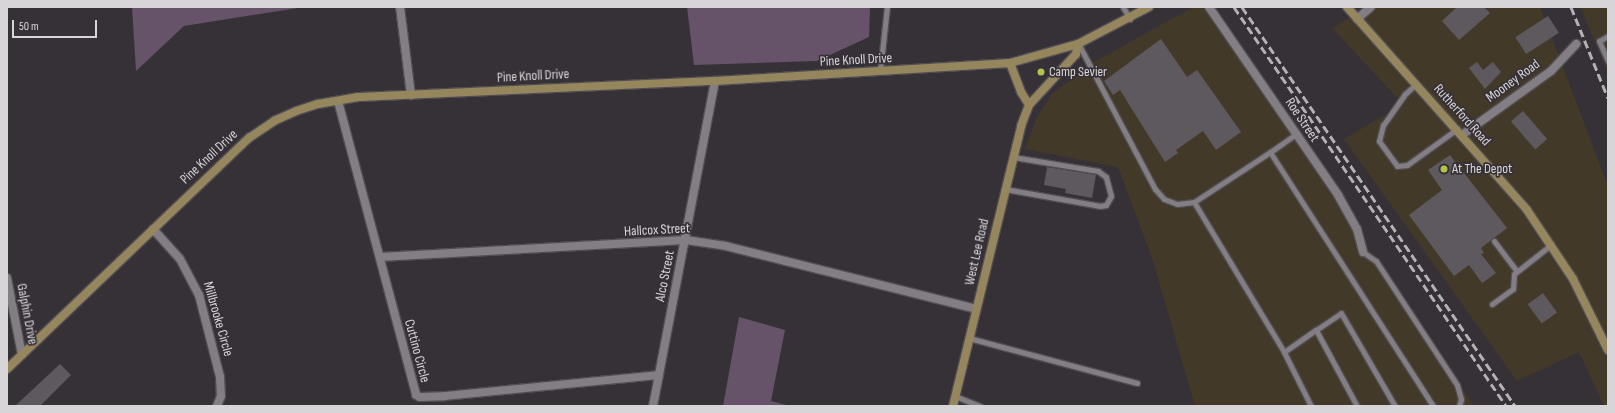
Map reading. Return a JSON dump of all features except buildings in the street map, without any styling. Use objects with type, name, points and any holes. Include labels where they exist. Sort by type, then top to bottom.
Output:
[{"type":"street","points":[[400,7],[411,95]]},
{"type":"street","name":"Pine Knoll Drive","points":[[7,368],[258,131],[296,111],[338,101],[411,95],[715,81],[1010,63],[1078,44],[1130,19],[1149,7]]},
{"type":"street","name":"Roe Street","points":[[1209,7],[1296,134],[1355,224],[1363,252]]},
{"type":"street","name":"Rutherford Road","points":[[1347,7],[1460,132],[1527,210],[1552,244],[1586,303],[1608,350]]},
{"type":"street","points":[[1358,18],[1371,7]]},
{"type":"street","name":"West Lee Road","points":[[953,406],[1013,157],[1029,105],[1076,54],[1078,44]]},
{"type":"street","name":"Mooney Road","points":[[1460,132],[1551,71],[1576,44]]},
{"type":"street","points":[[1010,63],[1021,92],[1029,105]]},
{"type":"street","name":"Alco Street","points":[[654,406],[715,81]]},
{"type":"street","name":"Cuttino Circle","points":[[338,101],[380,257],[413,390],[420,397],[659,375]]},
{"type":"street","name":"Millbrooke Circle","points":[[153,229],[184,265],[199,295],[220,377],[221,396],[217,406]]},
{"type":"street","name":"Hallcox Street","points":[[380,257],[686,240],[726,246],[976,309]]},
{"type":"street","name":"Galphin Drive","points":[[7,278],[22,354]]},
{"type":"lane","points":[[880,71],[887,7]]},
{"type":"lane","points":[[1123,7],[1130,19]]},
{"type":"lane","points":[[1608,36],[1599,41],[1608,60]]},
{"type":"lane","points":[[1078,44],[1155,189],[1164,199],[1177,204],[1194,202],[1296,134]]},
{"type":"lane","points":[[1416,84],[1405,94],[1383,125],[1379,141],[1397,166],[1407,166],[1460,132]]},
{"type":"lane","points":[[1270,152],[1433,406]]},
{"type":"lane","points":[[1005,189],[1100,206],[1106,205],[1111,196],[1106,177],[1098,171],[1013,157]]},
{"type":"lane","points":[[1194,202],[1284,352],[1312,406]]},
{"type":"lane","points":[[1494,241],[1517,271]]},
{"type":"lane","points":[[1492,304],[1513,289],[1514,274],[1517,271],[1552,244]]},
{"type":"lane","points":[[1363,252],[1376,261],[1457,385],[1461,399],[1459,406]]},
{"type":"lane","points":[[1284,352],[1341,313],[1394,406]]},
{"type":"lane","points":[[1316,330],[1357,406]]},
{"type":"lane","points":[[969,338],[1137,383]]},
{"type":"lane","points":[[955,396],[980,406]]},
{"type":"shaded area","points":[[132,7],[304,7],[184,26],[136,71]]},
{"type":"shaded area","points":[[687,7],[870,7],[869,37],[817,61],[694,65]]},
{"type":"shaded area","points":[[1193,7],[1205,7],[1474,406],[1195,406],[1152,258],[1118,167],[1025,149],[1037,117],[1052,94],[1096,61]]},
{"type":"shaded area","points":[[1368,7],[1540,7],[1608,186],[1608,406],[1604,406],[1579,352],[1517,381],[1344,139],[1403,104],[1332,28]]},
{"type":"shaded area","points":[[1580,7],[1608,7],[1608,72]]},
{"type":"shaded area","points":[[739,317],[785,330],[771,401],[790,406],[723,406]]},
{"type":"railway","points":[[1234,7],[1506,406]]},
{"type":"railway","points":[[1242,7],[1515,406]]},
{"type":"railway","points":[[1571,7],[1608,98]]},
{"type":"place","name":"Camp Sevier","points":[[1041,72]]},
{"type":"place","name":"At The Depot","points":[[1444,169]]}]
